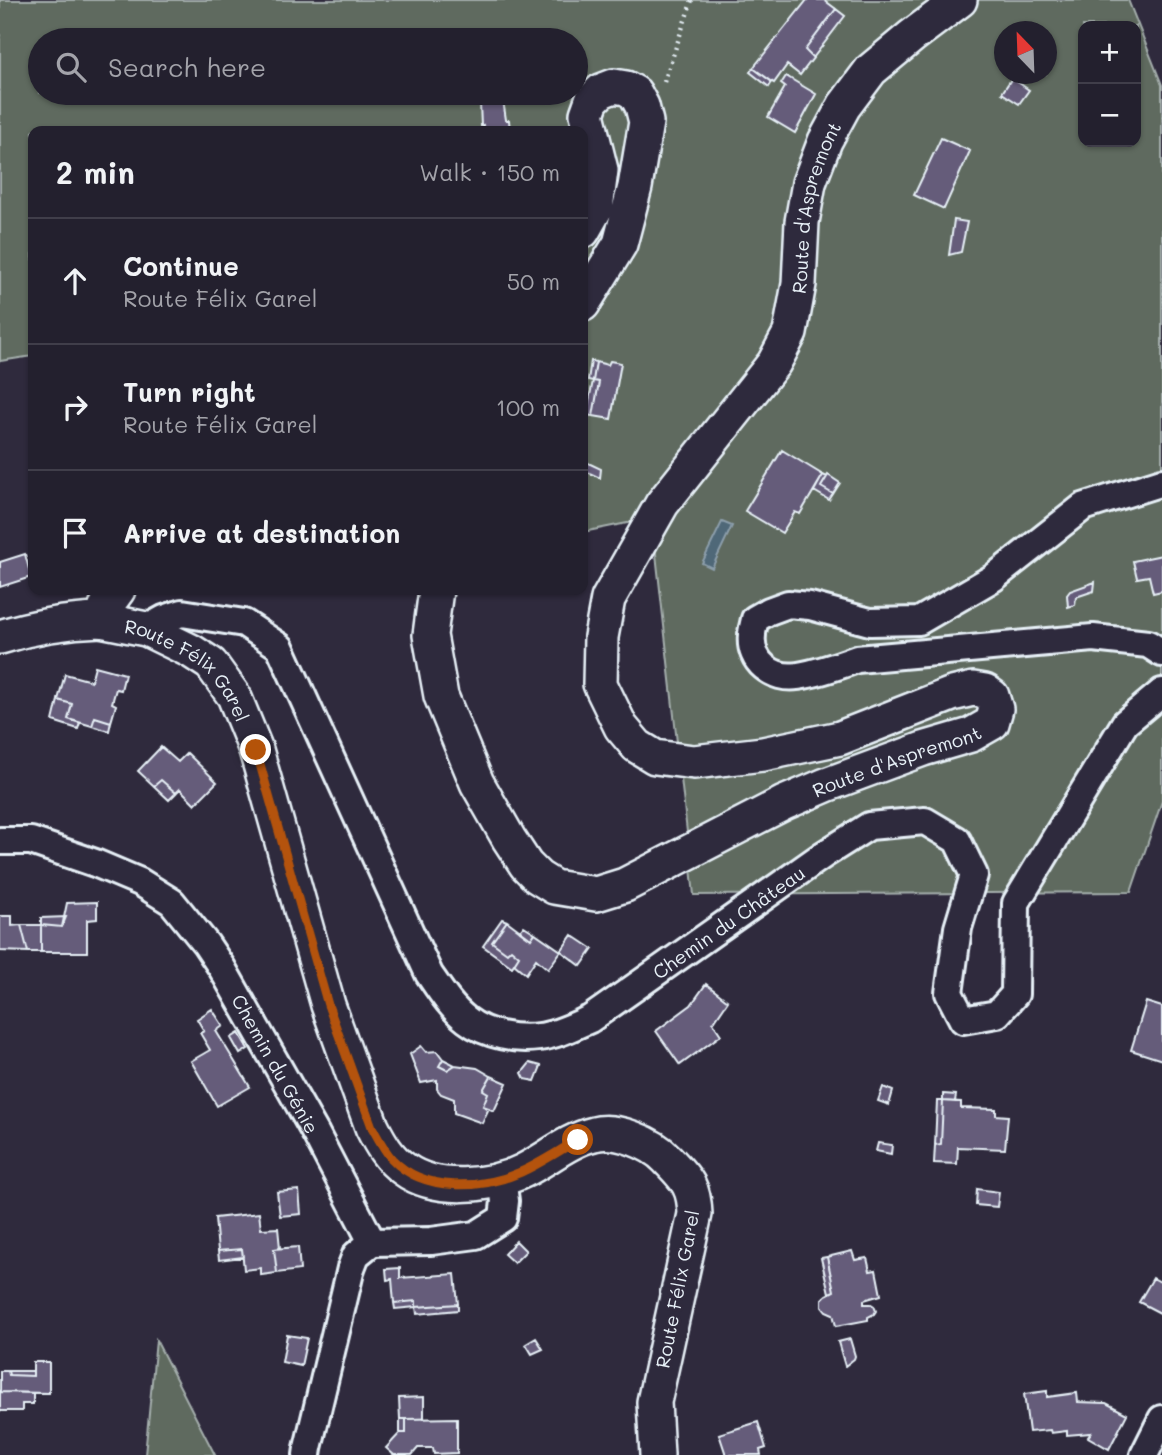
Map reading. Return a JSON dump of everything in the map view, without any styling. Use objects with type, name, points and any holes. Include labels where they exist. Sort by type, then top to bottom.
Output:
[{"type":"street","name":"Route d'Aspremont","points":[[435,595],[430,635],[441,696],[477,783],[509,839],[526,865],[554,887],[596,894],[625,885],[784,803],[899,758],[971,735],[992,723],[996,709],[992,696],[985,691],[973,689],[952,694],[840,738],[763,754],[694,762],[655,757],[637,746],[621,727],[600,684],[601,637],[608,599],[662,504],[774,363],[790,333],[799,284],[802,222],[809,183],[825,141],[844,106],[871,70],[960,0]]},
{"type":"street","points":[[588,222],[596,208],[601,170],[587,114],[592,100],[601,92],[614,86],[626,88],[635,93],[646,122],[635,187],[620,244],[588,296]]},
{"type":"street","points":[[1162,481],[1083,507],[993,578],[919,621],[870,622],[810,606],[788,604],[755,619],[751,637],[754,652],[761,665],[773,673],[795,677],[857,659],[1093,638],[1148,644],[1162,653]]},
{"type":"street","points":[[0,637],[41,626],[101,620],[114,595]]},
{"type":"street","name":"Chemin du Château","points":[[146,629],[182,613],[244,623],[280,647],[429,974],[466,1020],[484,1030],[511,1037],[539,1037],[565,1031],[590,1018],[823,855],[869,826],[925,821],[957,840],[974,875],[958,928],[949,993],[963,1020],[997,1014],[1015,994],[1016,903],[1125,723],[1162,692]]},
{"type":"street","name":"Route Félix Garel","points":[[101,620],[146,629],[191,651],[211,664],[234,696],[256,750],[328,1005],[372,1127],[392,1160],[405,1171],[422,1178],[463,1185],[482,1183],[521,1172],[578,1140],[609,1132],[623,1134],[662,1154],[685,1177],[694,1195],[695,1214],[654,1402],[657,1455]]},
{"type":"street","name":"Chemin du Génie","points":[[0,841],[31,841],[95,863],[140,882],[172,902],[222,968],[316,1134],[372,1242]]},
{"type":"street","points":[[307,1455],[356,1255],[372,1242],[431,1241],[476,1235],[503,1217],[505,1201],[502,1178]]},
{"type":"street","points":[[1144,1455],[1162,1419]]},
{"type":"path","points":[[663,84],[692,0]]},
{"type":"green space","points":[[0,0],[1128,0],[1136,21],[1078,21],[1078,147],[1141,147],[1141,32],[1162,85],[1162,801],[1131,892],[694,895],[652,518],[588,531],[588,126],[28,126],[28,357],[0,361]]},
{"type":"green space","points":[[156,1340],[215,1455],[145,1455]]},
{"type":"water","points":[[722,522],[732,526],[712,568],[702,563]]},
{"type":"building","points":[[807,0],[824,0],[836,9],[805,50],[813,58],[800,75],[787,65],[774,83],[753,68]]},
{"type":"building","points":[[836,9],[845,16],[813,58],[805,50]]},
{"type":"building","points":[[753,68],[772,82],[769,87],[750,72]]},
{"type":"building","points":[[786,76],[816,94],[795,133],[768,117],[785,87],[781,84]]},
{"type":"building","points":[[1008,84],[1020,84],[1029,90],[1019,104],[1002,93]]},
{"type":"building","points":[[480,105],[504,105],[510,126],[481,126]]},
{"type":"building","points":[[941,138],[970,151],[944,209],[914,195]]},
{"type":"building","points":[[954,220],[967,222],[961,252],[949,255]]},
{"type":"building","points":[[591,361],[596,362],[593,381],[588,380]]},
{"type":"building","points":[[610,361],[621,363],[611,419],[593,416],[599,382],[593,381],[596,362],[608,365]]},
{"type":"building","points":[[593,381],[599,382],[593,416],[588,415]]},
{"type":"building","points":[[782,450],[823,475],[800,514],[795,512],[782,533],[745,511]]},
{"type":"building","points":[[588,463],[601,469],[600,478],[588,472]]},
{"type":"building","points":[[823,475],[827,477],[821,487],[833,494],[829,500],[814,491]]},
{"type":"building","points":[[828,475],[840,483],[833,494],[821,487]]},
{"type":"building","points":[[25,554],[28,578],[0,587],[0,562]]},
{"type":"building","points":[[1162,555],[1162,591],[1153,593],[1149,576],[1137,578],[1133,561]]},
{"type":"building","points":[[1095,582],[1094,591],[1076,597],[1075,605],[1068,607],[1067,595],[1070,591]]},
{"type":"building","points":[[95,666],[125,674],[121,690],[116,689],[112,703],[116,705],[111,722],[95,717],[92,726],[68,719],[72,704],[58,700],[65,674],[91,681]]},
{"type":"building","points":[[58,700],[72,704],[68,719],[80,723],[78,729],[53,721]]},
{"type":"building","points":[[95,717],[111,722],[109,731],[92,726]]},
{"type":"building","points":[[161,747],[178,762],[187,753],[217,782],[195,804],[180,789],[176,793],[161,780],[154,786],[138,771]]},
{"type":"building","points":[[161,780],[176,793],[169,800],[154,786]]},
{"type":"building","points":[[97,902],[97,919],[87,920],[87,952],[41,952],[41,925],[62,927],[67,903]]},
{"type":"building","points":[[0,916],[12,916],[12,926],[21,925],[28,952],[0,951]]},
{"type":"building","points":[[66,917],[62,927],[41,925],[41,918]]},
{"type":"building","points":[[502,919],[507,921],[492,942],[507,953],[511,949],[519,956],[512,967],[483,946]]},
{"type":"building","points":[[507,921],[531,939],[535,933],[561,951],[548,969],[536,959],[526,974],[514,964],[519,956],[511,949],[507,953],[492,942]]},
{"type":"building","points":[[21,925],[41,925],[41,952],[28,952]]},
{"type":"building","points":[[524,926],[535,933],[531,939],[520,931]]},
{"type":"building","points":[[572,935],[593,949],[581,966],[561,951]]},
{"type":"building","points":[[706,984],[728,1001],[713,1023],[721,1035],[680,1065],[656,1031],[691,1005]]},
{"type":"building","points":[[1146,1002],[1162,1007],[1162,1060],[1131,1050]]},
{"type":"building","points":[[212,1009],[223,1026],[216,1031],[250,1087],[217,1106],[191,1061],[210,1050],[200,1033],[204,1031],[197,1019]]},
{"type":"building","points":[[239,1033],[248,1049],[240,1054],[231,1038]]},
{"type":"building","points":[[421,1046],[426,1052],[437,1051],[443,1059],[439,1066],[447,1070],[455,1065],[477,1068],[491,1076],[483,1090],[488,1093],[483,1106],[489,1108],[482,1123],[454,1113],[454,1099],[441,1094],[437,1089],[437,1080],[421,1083],[410,1054]]},
{"type":"building","points":[[443,1059],[455,1065],[447,1070],[439,1066]]},
{"type":"building","points":[[530,1063],[541,1066],[535,1081],[525,1079],[522,1073]]},
{"type":"building","points":[[491,1076],[507,1083],[494,1111],[483,1106],[488,1093],[483,1090]]},
{"type":"building","points":[[883,1087],[893,1091],[889,1105],[878,1101]]},
{"type":"building","points":[[943,1094],[956,1095],[955,1102],[943,1101]]},
{"type":"building","points":[[937,1101],[943,1101],[941,1144],[935,1145]]},
{"type":"building","points":[[943,1101],[961,1102],[961,1108],[996,1109],[996,1115],[1008,1116],[1005,1149],[958,1147],[957,1164],[934,1163],[935,1145],[941,1144]]},
{"type":"building","points":[[878,1143],[892,1145],[891,1154],[876,1151]]},
{"type":"building","points":[[977,1189],[999,1192],[997,1207],[976,1205]]},
{"type":"building","points":[[299,1190],[301,1214],[280,1216],[277,1192]]},
{"type":"building","points":[[259,1213],[261,1229],[278,1228],[280,1248],[274,1249],[277,1273],[261,1275],[261,1268],[244,1270],[242,1249],[218,1251],[215,1218]]},
{"type":"building","points":[[516,1241],[526,1251],[514,1263],[504,1254]]},
{"type":"building","points":[[298,1247],[300,1270],[277,1273],[274,1249]]},
{"type":"building","points":[[242,1249],[243,1257],[219,1260],[218,1251]]},
{"type":"building","points":[[852,1251],[855,1260],[867,1258],[870,1271],[876,1270],[881,1295],[864,1300],[864,1304],[871,1304],[876,1311],[868,1320],[836,1326],[833,1314],[822,1306],[822,1299],[834,1291],[827,1257]]},
{"type":"building","points":[[827,1257],[834,1291],[829,1293],[821,1258]]},
{"type":"building","points":[[400,1268],[400,1278],[455,1274],[458,1304],[416,1307],[416,1301],[394,1303],[392,1279],[387,1280],[386,1269]]},
{"type":"building","points":[[1153,1278],[1162,1283],[1162,1314],[1139,1302]]},
{"type":"building","points":[[416,1301],[416,1307],[395,1309],[394,1303]]},
{"type":"building","points":[[458,1304],[458,1310],[417,1314],[416,1307]]},
{"type":"building","points":[[287,1335],[307,1338],[301,1366],[282,1362]]},
{"type":"building","points":[[536,1338],[543,1349],[532,1354],[526,1344]]},
{"type":"building","points":[[850,1339],[855,1356],[845,1366],[838,1342]]},
{"type":"building","points":[[33,1362],[49,1362],[49,1393],[0,1392],[0,1371],[8,1371],[9,1375],[33,1376]]},
{"type":"building","points":[[8,1371],[33,1371],[33,1376],[9,1375]]},
{"type":"building","points":[[1047,1391],[1047,1397],[1077,1393],[1078,1402],[1106,1403],[1127,1414],[1109,1449],[1088,1437],[1091,1433],[1067,1435],[1067,1431],[1029,1432],[1024,1394]]},
{"type":"building","points":[[0,1392],[33,1393],[33,1404],[22,1404],[22,1411],[0,1411]]},
{"type":"building","points":[[424,1397],[424,1419],[400,1419],[399,1398]]},
{"type":"building","points":[[457,1418],[457,1453],[434,1454],[433,1448],[418,1448],[412,1455],[394,1455],[386,1448],[400,1433],[406,1433],[406,1419]]},
{"type":"building","points":[[400,1419],[406,1419],[406,1433],[400,1433]]},
{"type":"building","points":[[758,1422],[766,1448],[760,1450],[761,1455],[726,1455],[719,1434]]},
{"type":"route","points":[[256,750],[328,1005],[372,1127],[392,1160],[405,1171],[422,1178],[463,1185],[482,1183],[521,1172],[578,1140]]}]
